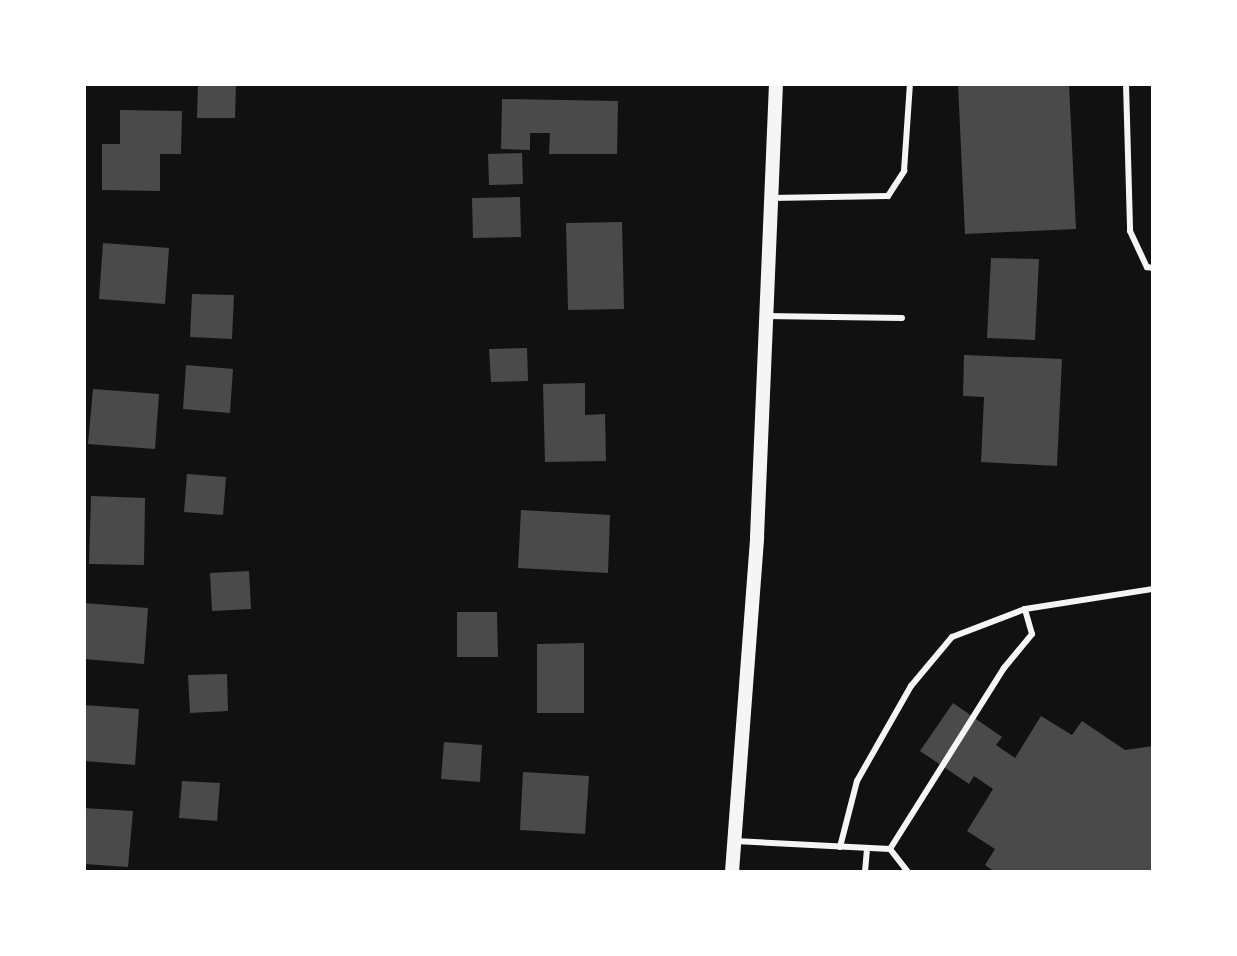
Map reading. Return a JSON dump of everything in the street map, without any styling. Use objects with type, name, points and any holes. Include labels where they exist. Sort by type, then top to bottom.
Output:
[{"type":"street","points":[[732,872],[757,537],[776,84]]},
{"type":"lane","points":[[771,198],[888,196],[904,171],[910,84]]},
{"type":"lane","points":[[1126,84],[1130,231],[1147,267],[1153,268]]},
{"type":"lane","points":[[766,316],[902,318]]},
{"type":"lane","points":[[840,847],[857,781],[911,686],[952,637],[1025,609],[1153,589]]},
{"type":"lane","points":[[890,849],[1004,668],[1032,634],[1025,609]]},
{"type":"lane","points":[[735,841],[890,849],[908,872]]},
{"type":"lane","points":[[865,872],[867,848]]},
{"type":"building","points":[[198,84],[236,84],[235,118],[197,118]]},
{"type":"building","points":[[958,84],[1069,84],[1076,229],[965,234]]},
{"type":"building","points":[[502,99],[618,101],[617,154],[549,154],[550,133],[530,133],[530,150],[501,149]]},
{"type":"building","points":[[120,110],[182,111],[181,154],[160,154],[160,191],[102,190],[102,144],[120,144]]},
{"type":"building","points":[[522,153],[523,184],[489,185],[488,154]]},
{"type":"building","points":[[520,197],[521,237],[473,238],[472,198]]},
{"type":"building","points":[[622,222],[624,309],[568,310],[566,223]]},
{"type":"building","points":[[103,243],[169,248],[165,304],[99,299]]},
{"type":"building","points":[[991,258],[1039,259],[1035,340],[987,338]]},
{"type":"building","points":[[192,294],[234,295],[232,339],[190,337]]},
{"type":"building","points":[[527,348],[528,381],[491,382],[489,349]]},
{"type":"building","points":[[964,355],[1062,359],[1057,466],[981,462],[984,397],[963,396]]},
{"type":"building","points":[[186,365],[233,369],[230,413],[183,409]]},
{"type":"building","points":[[585,383],[585,415],[605,414],[606,461],[545,462],[543,384]]},
{"type":"building","points":[[93,389],[159,394],[155,449],[88,444]]},
{"type":"building","points":[[187,474],[226,477],[223,515],[184,512]]},
{"type":"building","points":[[91,496],[145,498],[144,565],[89,564]]},
{"type":"building","points":[[521,510],[610,515],[608,573],[518,568]]},
{"type":"building","points":[[249,571],[251,609],[212,611],[210,573]]},
{"type":"building","points":[[84,603],[148,608],[144,664],[84,659]]},
{"type":"building","points":[[457,612],[497,612],[498,657],[457,657]]},
{"type":"building","points":[[584,643],[584,713],[537,713],[537,644]]},
{"type":"building","points":[[227,674],[228,711],[190,713],[188,675]]},
{"type":"building","points":[[953,703],[1002,737],[996,745],[1015,758],[1041,716],[1072,735],[1082,721],[1125,750],[1153,746],[1153,872],[995,872],[985,865],[995,849],[967,831],[993,789],[974,776],[969,784],[920,751]]},
{"type":"building","points":[[84,705],[139,709],[135,765],[84,761]]},
{"type":"building","points":[[444,742],[482,745],[480,782],[441,779]]},
{"type":"building","points":[[523,772],[589,776],[585,834],[520,830]]},
{"type":"building","points":[[182,781],[220,783],[217,821],[179,818]]},
{"type":"building","points":[[84,808],[133,811],[128,867],[84,864]]}]
